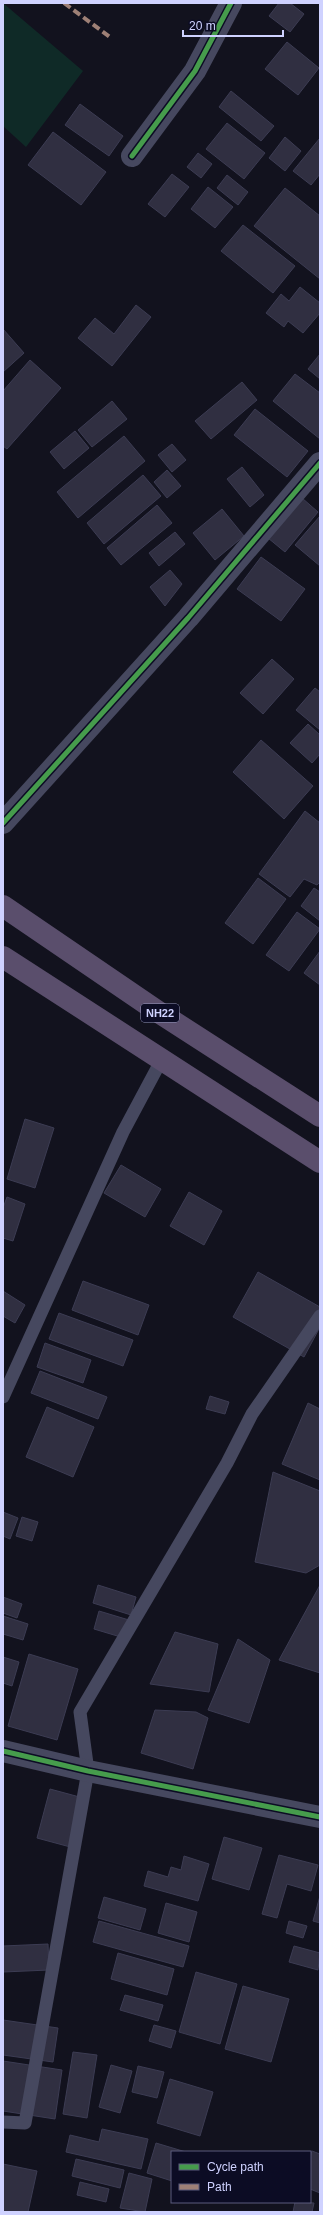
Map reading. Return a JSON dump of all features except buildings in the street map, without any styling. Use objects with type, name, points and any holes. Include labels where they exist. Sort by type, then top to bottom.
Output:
[{"type":"highway","name":"NH22","points":[[3,906],[160,1013],[320,1116]]},
{"type":"highway","points":[[3,957],[320,1162]]},
{"type":"street","points":[[132,156],[195,71],[231,3]]},
{"type":"street","points":[[3,823],[188,618],[320,463]]},
{"type":"street","points":[[3,1751],[88,1771],[320,1817]]},
{"type":"lane","points":[[3,1396],[123,1132],[162,1059]]},
{"type":"lane","points":[[3,2122],[25,2123],[88,1771],[80,1712],[227,1464],[252,1414],[320,1316]]},
{"type":"green space","points":[[3,3],[83,71],[26,147],[3,126]]},
{"type":"marked path","points":[[64,3],[110,37]]},
{"type":"cycle path","points":[[132,156],[195,71],[231,3]]},
{"type":"cycle path","points":[[3,823],[188,618],[320,463]]},
{"type":"cycle path","points":[[3,1751],[88,1771],[320,1817]]}]
